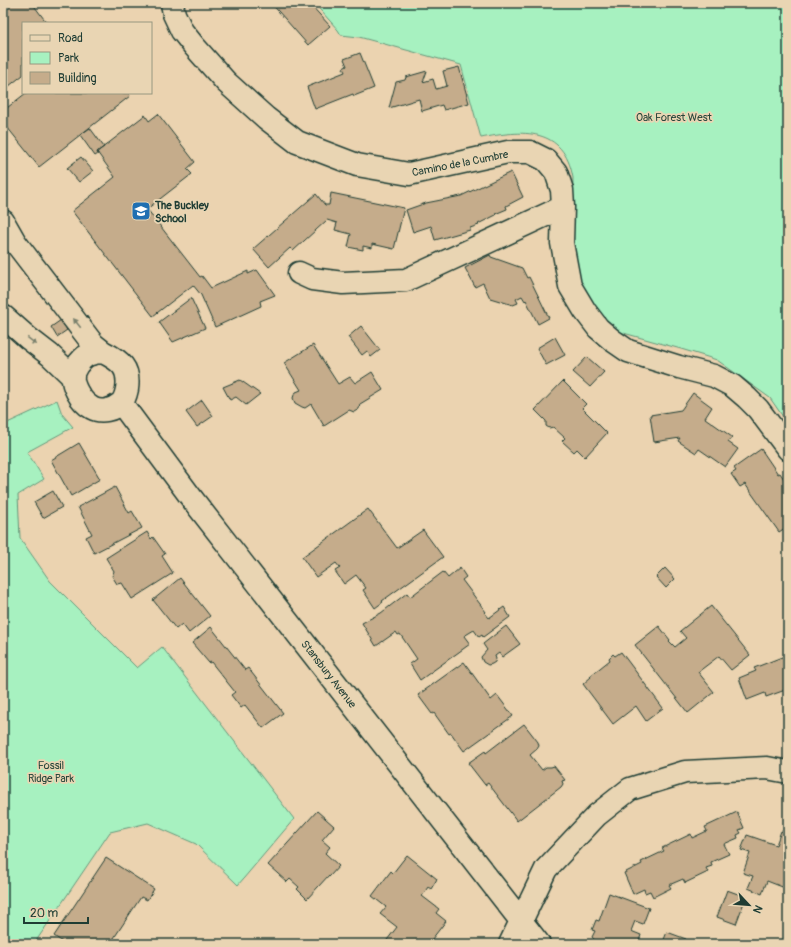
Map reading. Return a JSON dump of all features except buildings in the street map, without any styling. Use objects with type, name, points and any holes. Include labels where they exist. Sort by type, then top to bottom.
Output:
[{"type":"street","name":"Camino de la Cumbre","points":[[172,3],[174,14],[182,31],[226,82],[266,118],[296,142],[357,164],[409,174],[508,152],[530,152],[546,160],[556,172],[562,190],[562,243],[570,286],[598,328],[628,351],[679,368],[714,376],[733,386],[758,409],[788,449]]},
{"type":"street","points":[[299,273],[312,280],[343,283],[406,280],[563,207]]},
{"type":"street","points":[[3,221],[15,242],[94,344],[103,352],[116,358],[125,367],[128,375],[128,384],[127,392],[121,403],[110,409],[101,410],[93,408],[87,404],[78,394],[73,385],[73,377],[74,371],[84,357],[90,354],[103,352]]},
{"type":"street","points":[[3,316],[50,355],[73,377]]},
{"type":"street","name":"Stansbury Avenue","points":[[121,403],[198,506],[539,944]]},
{"type":"street","points":[[510,944],[546,869],[597,815],[630,789],[685,772],[767,768],[788,772]]},
{"type":"green space","name":"Oak Forest West","points":[[314,3],[788,3],[788,424],[770,398],[717,360],[620,332],[602,318],[571,270],[573,178],[568,161],[561,149],[551,140],[526,133],[496,135],[481,138],[461,65],[359,37],[341,35]]},
{"type":"green space","name":"Fossil Ridge Park","points":[[57,400],[62,414],[73,427],[27,452],[44,479],[18,495],[20,538],[50,581],[137,668],[162,647],[294,819],[238,885],[196,844],[148,823],[110,832],[34,944],[3,944],[3,425]]},
{"type":"place","name":"The Buckley School","points":[[141,211]]}]
